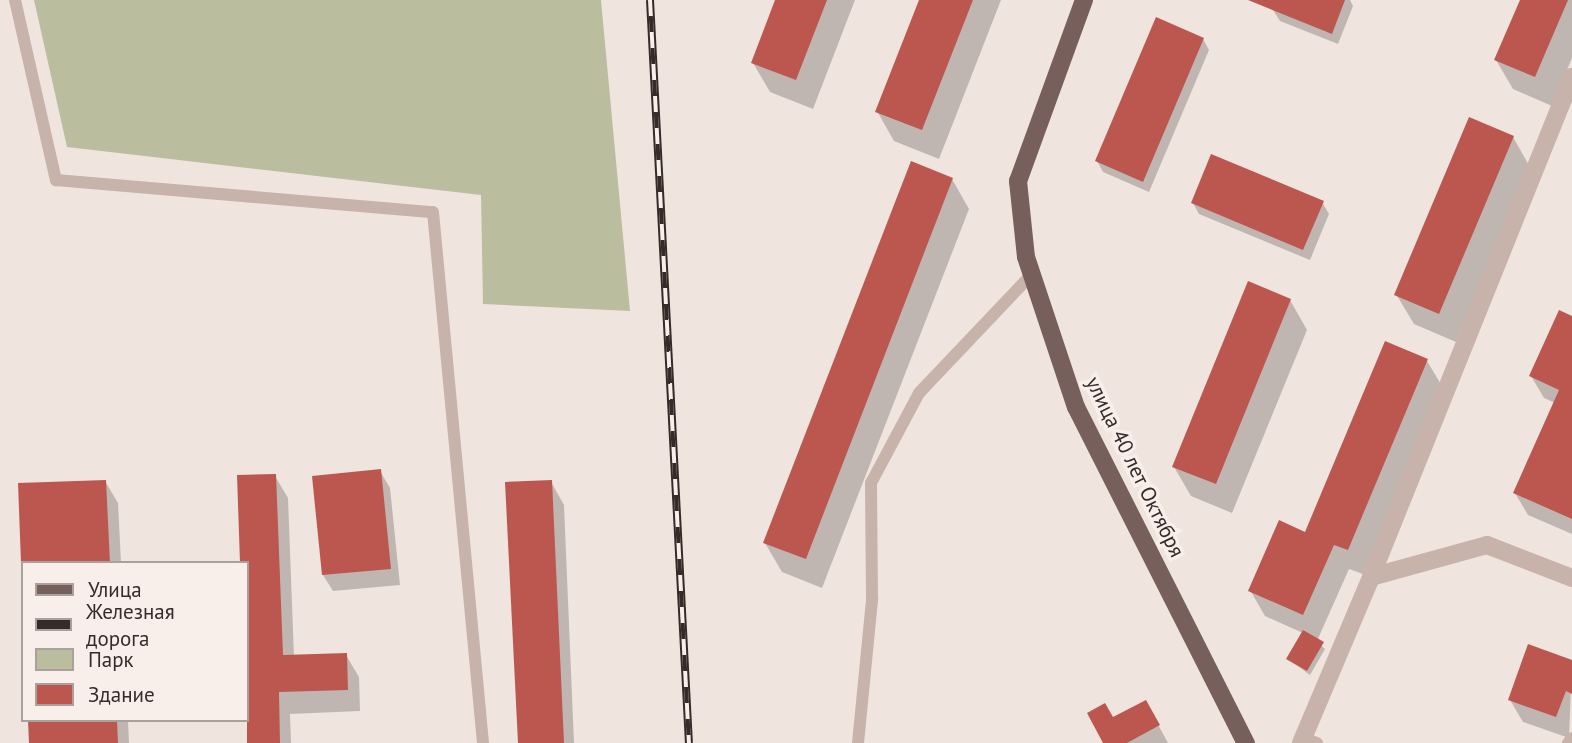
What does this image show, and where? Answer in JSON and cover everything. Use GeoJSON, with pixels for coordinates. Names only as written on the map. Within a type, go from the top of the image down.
{"type":"FeatureCollection","features":[{"type":"Feature","properties":{"kind":"main road","name":"улица 40 лет Октября"},"geometry":{"type":"LineString","coordinates":[[1084,0],[1018,181],[1031,274],[1076,407],[1246,743]]}},
{"type":"Feature","properties":{"kind":"street"},"geometry":{"type":"LineString","coordinates":[[1307,741],[1572,77]]}},
{"type":"Feature","properties":{"kind":"street"},"geometry":{"type":"LineString","coordinates":[[1371,577],[1487,545],[1572,578]]}},
{"type":"Feature","properties":{"kind":"lane"},"geometry":{"type":"LineString","coordinates":[[15,0],[56,180],[433,212],[483,743]]}},
{"type":"Feature","properties":{"kind":"lane"},"geometry":{"type":"LineString","coordinates":[[858,743],[872,598],[871,483],[919,393],[1031,274]]}},
{"type":"Feature","properties":{"kind":"lane"},"geometry":{"type":"LineString","coordinates":[[1568,743],[1572,738]]}},
{"type":"Feature","properties":{"kind":"green space"},"geometry":{"type":"Polygon","coordinates":[[[34,0],[601,0],[630,311],[483,304],[481,195],[67,147],[34,0]]]}},
{"type":"Feature","properties":{"kind":"building"},"geometry":{"type":"Polygon","coordinates":[[[775,0],[827,0],[796,80],[751,63],[775,0]]]}},
{"type":"Feature","properties":{"kind":"building"},"geometry":{"type":"Polygon","coordinates":[[[919,0],[973,0],[922,130],[875,112],[919,0]]]}},
{"type":"Feature","properties":{"kind":"building"},"geometry":{"type":"Polygon","coordinates":[[[1248,0],[1345,0],[1332,34],[1248,0]]]}},
{"type":"Feature","properties":{"kind":"building"},"geometry":{"type":"Polygon","coordinates":[[[1520,0],[1568,0],[1535,77],[1494,60],[1520,0]]]}},
{"type":"Feature","properties":{"kind":"building"},"geometry":{"type":"Polygon","coordinates":[[[1156,17],[1204,38],[1143,182],[1095,161],[1156,17]]]}},
{"type":"Feature","properties":{"kind":"building"},"geometry":{"type":"Polygon","coordinates":[[[1469,117],[1514,136],[1439,314],[1394,295],[1469,117]]]}},
{"type":"Feature","properties":{"kind":"building"},"geometry":{"type":"Polygon","coordinates":[[[1211,154],[1324,201],[1303,250],[1191,203],[1211,154]]]}},
{"type":"Feature","properties":{"kind":"building"},"geometry":{"type":"Polygon","coordinates":[[[911,161],[953,178],[806,559],[763,543],[911,161]]]}},
{"type":"Feature","properties":{"kind":"building"},"geometry":{"type":"Polygon","coordinates":[[[1248,281],[1291,299],[1216,484],[1172,467],[1248,281]]]}},
{"type":"Feature","properties":{"kind":"building"},"geometry":{"type":"Polygon","coordinates":[[[1559,310],[1572,316],[1572,519],[1513,493],[1559,390],[1529,376],[1559,310]]]}},
{"type":"Feature","properties":{"kind":"building"},"geometry":{"type":"Polygon","coordinates":[[[1385,341],[1428,359],[1348,550],[1334,545],[1303,615],[1248,591],[1279,520],[1305,532],[1385,341]]]}},
{"type":"Feature","properties":{"kind":"building"},"geometry":{"type":"Polygon","coordinates":[[[381,469],[391,569],[322,575],[312,476],[381,469]]]}},
{"type":"Feature","properties":{"kind":"building"},"geometry":{"type":"Polygon","coordinates":[[[276,474],[283,655],[347,653],[348,690],[279,692],[280,743],[247,743],[248,561],[240,561],[237,475],[276,474]]]}},
{"type":"Feature","properties":{"kind":"building"},"geometry":{"type":"Polygon","coordinates":[[[106,480],[110,561],[21,563],[18,483],[106,480]]]}},
{"type":"Feature","properties":{"kind":"building"},"geometry":{"type":"Polygon","coordinates":[[[552,480],[564,743],[518,743],[505,482],[552,480]]]}},
{"type":"Feature","properties":{"kind":"building"},"geometry":{"type":"Polygon","coordinates":[[[1303,630],[1324,642],[1307,671],[1286,659],[1303,630]]]}},
{"type":"Feature","properties":{"kind":"building"},"geometry":{"type":"Polygon","coordinates":[[[1528,644],[1572,660],[1572,694],[1566,691],[1556,717],[1508,700],[1528,644]]]}},
{"type":"Feature","properties":{"kind":"building"},"geometry":{"type":"Polygon","coordinates":[[[1146,700],[1160,725],[1127,743],[1103,743],[1087,713],[1105,703],[1113,717],[1146,700]]]}},
{"type":"Feature","properties":{"kind":"building"},"geometry":{"type":"Polygon","coordinates":[[[28,722],[117,722],[118,743],[29,743],[28,722]]]}},
{"type":"Feature","properties":{"kind":"railway"},"geometry":{"type":"LineString","coordinates":[[650,0],[689,743]]}}]}
